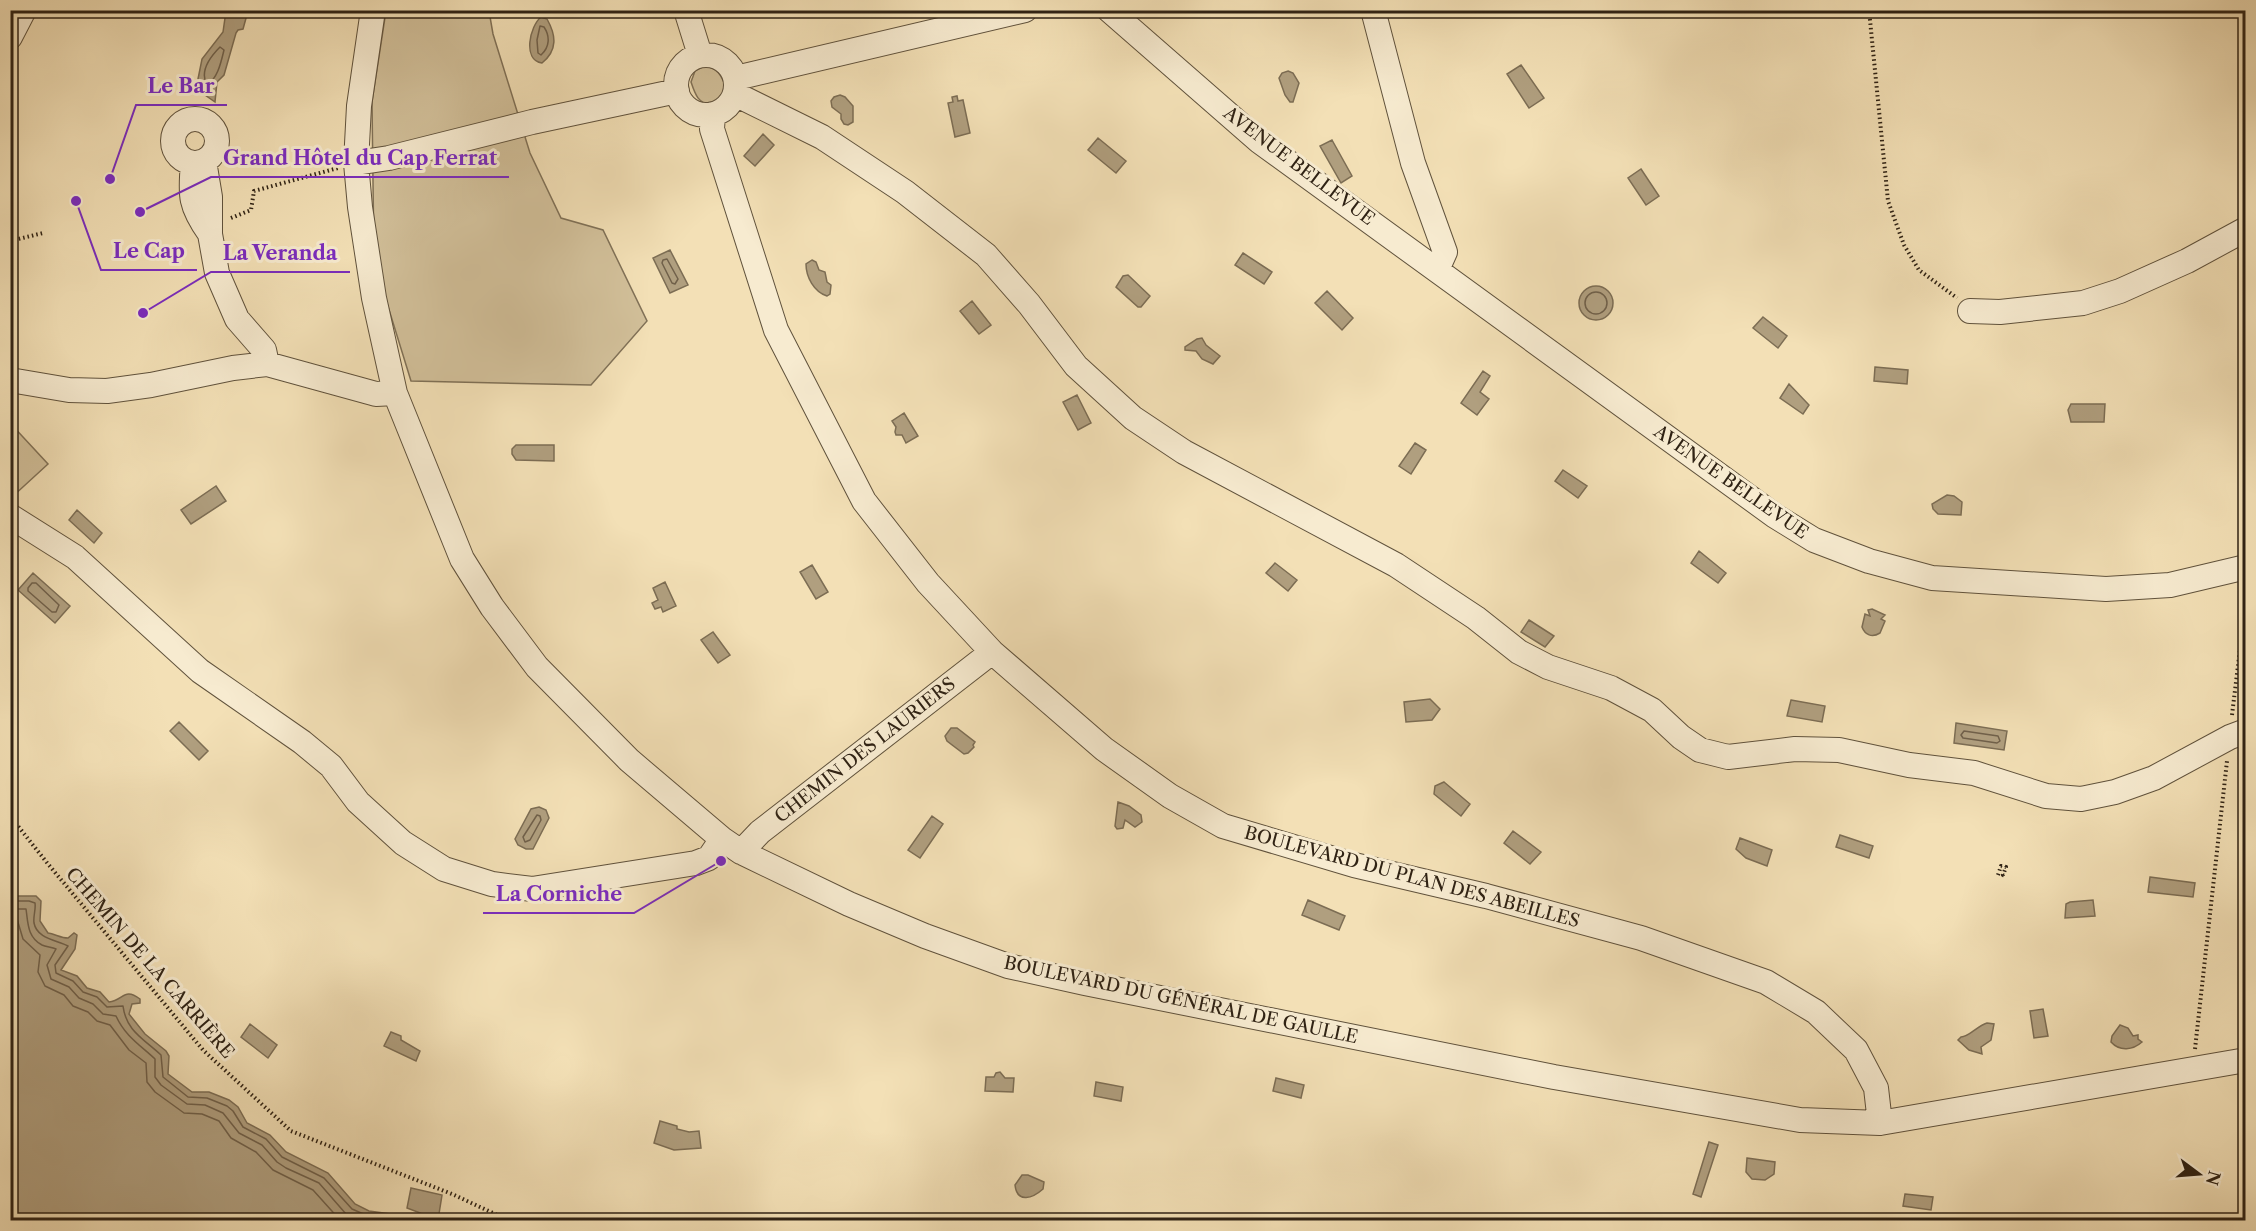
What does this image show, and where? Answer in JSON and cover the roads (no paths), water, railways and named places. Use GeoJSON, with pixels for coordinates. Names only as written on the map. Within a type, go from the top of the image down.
{"type":"FeatureCollection","features":[{"type":"Feature","properties":{"kind":"street"},"geometry":{"type":"LineString","coordinates":[[10,37],[24,10]]}},
{"type":"Feature","properties":{"kind":"street","name":"BOULEVARD DU GÉNÉRAL DE GAULLE"},"geometry":{"type":"LineString","coordinates":[[373,10],[359,106],[356,163],[360,207],[374,298],[395,393],[462,559],[492,607],[537,667],[629,760],[732,846],[829,895],[914,932],[1008,966],[1554,1077],[1800,1120],[1880,1124],[2246,1060]]}},
{"type":"Feature","properties":{"kind":"street"},"geometry":{"type":"LineString","coordinates":[[686,10],[700,55]]}},
{"type":"Feature","properties":{"kind":"street"},"geometry":{"type":"LineString","coordinates":[[735,86],[1025,10]]}},
{"type":"Feature","properties":{"kind":"street","name":"AVENUE BELLEVUE"},"geometry":{"type":"LineString","coordinates":[[1109,10],[1259,141],[1775,516],[1814,540],[1869,561],[1932,578],[2106,589],[2170,585],[2246,567]]}},
{"type":"Feature","properties":{"kind":"street"},"geometry":{"type":"LineString","coordinates":[[1372,10],[1413,163],[1445,252],[1437,270]]}},
{"type":"Feature","properties":{"kind":"street"},"geometry":{"type":"LineString","coordinates":[[700,55],[718,57],[726,62],[735,86],[730,103],[722,111],[713,114],[694,112],[680,100],[676,91],[678,73],[691,59],[700,55]]}},
{"type":"Feature","properties":{"kind":"street"},"geometry":{"type":"LineString","coordinates":[[735,86],[822,137],[905,192],[986,255],[1029,304],[1076,366],[1133,418],[1184,452],[1396,565],[1476,618],[1519,652],[1548,667],[1611,688],[1653,710],[1681,737],[1700,750],[1728,756],[1795,749],[1839,750],[1909,765],[1974,772],[2046,796],[2080,799],[2115,792],[2154,778],[2238,734]]}},
{"type":"Feature","properties":{"kind":"street"},"geometry":{"type":"LineString","coordinates":[[356,163],[389,158],[532,122],[676,91]]}},
{"type":"Feature","properties":{"kind":"street","name":"BOULEVARD DU PLAN DES ABEILLES"},"geometry":{"type":"LineString","coordinates":[[713,114],[712,129],[776,330],[864,501],[928,583],[992,652],[1104,749],[1170,796],[1223,826],[1354,865],[1486,896],[1641,938],[1766,982],[1816,1012],[1856,1050],[1876,1088],[1880,1124]]}},
{"type":"Feature","properties":{"kind":"street"},"geometry":{"type":"LineString","coordinates":[[199,162],[210,197],[210,234],[217,273],[237,319],[264,350],[267,364]]}},
{"type":"Feature","properties":{"kind":"street"},"geometry":{"type":"LineString","coordinates":[[1971,311],[2000,312],[2083,303],[2120,291],[2187,261],[2246,229]]}},
{"type":"Feature","properties":{"kind":"street"},"geometry":{"type":"LineString","coordinates":[[10,380],[69,390],[107,391],[267,364],[376,394],[395,393]]}},
{"type":"Feature","properties":{"kind":"street","name":"CHEMIN DES LAURIERS"},"geometry":{"type":"LineString","coordinates":[[10,516],[75,557],[200,671],[302,742],[331,766],[358,802],[403,843],[444,869],[492,884],[532,889],[696,863],[709,858],[760,832],[992,652]]}},
{"type":"Feature","properties":{"kind":"water"},"geometry":{"type":"Polygon","coordinates":[[[226,11],[248,11],[243,29],[236,33],[224,75],[217,82],[215,102],[205,95],[198,79],[202,59],[223,32],[226,11]]]}},
{"type":"Feature","properties":{"kind":"water"},"geometry":{"type":"Polygon","coordinates":[[[541,17],[547,19],[554,37],[551,53],[542,63],[536,61],[530,50],[531,35],[541,17]]]}},
{"type":"Feature","properties":{"kind":"water"},"geometry":{"type":"Polygon","coordinates":[[[1521,65],[1544,98],[1529,108],[1507,74],[1521,65]]]}},
{"type":"Feature","properties":{"kind":"water"},"geometry":{"type":"Polygon","coordinates":[[[1288,71],[1293,73],[1299,83],[1293,102],[1290,102],[1285,95],[1279,78],[1282,73],[1288,71]]]}},
{"type":"Feature","properties":{"kind":"water"},"geometry":{"type":"Polygon","coordinates":[[[840,95],[853,106],[853,122],[848,125],[844,124],[841,114],[832,107],[831,101],[840,95]]]}},
{"type":"Feature","properties":{"kind":"water"},"geometry":{"type":"Polygon","coordinates":[[[957,96],[958,101],[963,100],[970,133],[955,137],[948,103],[953,102],[952,97],[957,96]]]}},
{"type":"Feature","properties":{"kind":"water"},"geometry":{"type":"Polygon","coordinates":[[[763,134],[774,145],[755,166],[744,156],[763,134]]]}},
{"type":"Feature","properties":{"kind":"water"},"geometry":{"type":"Polygon","coordinates":[[[1098,138],[1126,161],[1116,173],[1088,150],[1098,138]]]}},
{"type":"Feature","properties":{"kind":"water"},"geometry":{"type":"Polygon","coordinates":[[[1332,140],[1352,176],[1341,183],[1320,146],[1332,140]]]}},
{"type":"Feature","properties":{"kind":"water"},"geometry":{"type":"Polygon","coordinates":[[[1641,169],[1659,196],[1646,205],[1628,178],[1641,169]]]}},
{"type":"Feature","properties":{"kind":"water"},"geometry":{"type":"Polygon","coordinates":[[[670,250],[688,285],[670,293],[653,258],[670,250]]]}},
{"type":"Feature","properties":{"kind":"water"},"geometry":{"type":"Polygon","coordinates":[[[1243,253],[1272,272],[1264,284],[1235,265],[1243,253]]]}},
{"type":"Feature","properties":{"kind":"water"},"geometry":{"type":"Polygon","coordinates":[[[812,260],[816,262],[819,270],[825,272],[827,282],[831,285],[830,294],[827,296],[818,291],[809,279],[806,264],[812,260]]]}},
{"type":"Feature","properties":{"kind":"water"},"geometry":{"type":"Polygon","coordinates":[[[1128,275],[1150,296],[1141,307],[1138,307],[1116,287],[1123,276],[1128,275]]]}},
{"type":"Feature","properties":{"kind":"water"},"geometry":{"type":"Polygon","coordinates":[[[1596,286],[1608,291],[1613,303],[1608,315],[1596,320],[1584,315],[1579,303],[1584,291],[1596,286]]]}},
{"type":"Feature","properties":{"kind":"water"},"geometry":{"type":"Polygon","coordinates":[[[1327,291],[1353,318],[1342,330],[1315,303],[1327,291]]]}},
{"type":"Feature","properties":{"kind":"water"},"geometry":{"type":"Polygon","coordinates":[[[972,301],[991,325],[979,334],[960,311],[972,301]]]}},
{"type":"Feature","properties":{"kind":"water"},"geometry":{"type":"Polygon","coordinates":[[[1763,317],[1787,336],[1778,348],[1753,328],[1763,317]]]}},
{"type":"Feature","properties":{"kind":"water"},"geometry":{"type":"Polygon","coordinates":[[[1202,338],[1206,345],[1220,356],[1213,364],[1202,359],[1196,351],[1185,350],[1185,347],[1202,338]]]}},
{"type":"Feature","properties":{"kind":"water"},"geometry":{"type":"Polygon","coordinates":[[[1875,367],[1908,370],[1907,384],[1874,381],[1875,367]]]}},
{"type":"Feature","properties":{"kind":"water"},"geometry":{"type":"Polygon","coordinates":[[[1483,371],[1490,376],[1480,392],[1489,399],[1477,415],[1461,403],[1483,371]]]}},
{"type":"Feature","properties":{"kind":"water"},"geometry":{"type":"Polygon","coordinates":[[[1789,384],[1809,405],[1803,414],[1780,398],[1789,384]]]}},
{"type":"Feature","properties":{"kind":"water"},"geometry":{"type":"Polygon","coordinates":[[[1077,395],[1091,423],[1078,430],[1063,402],[1077,395]]]}},
{"type":"Feature","properties":{"kind":"water"},"geometry":{"type":"Polygon","coordinates":[[[2071,404],[2105,404],[2104,422],[2071,422],[2068,410],[2071,404]]]}},
{"type":"Feature","properties":{"kind":"water"},"geometry":{"type":"Polygon","coordinates":[[[904,413],[918,436],[906,443],[902,435],[896,435],[896,427],[892,421],[904,413]]]}},
{"type":"Feature","properties":{"kind":"water"},"geometry":{"type":"Polygon","coordinates":[[[1415,443],[1426,450],[1411,474],[1399,466],[1415,443]]]}},
{"type":"Feature","properties":{"kind":"water"},"geometry":{"type":"Polygon","coordinates":[[[516,445],[554,445],[554,461],[516,460],[512,449],[516,445]]]}},
{"type":"Feature","properties":{"kind":"water"},"geometry":{"type":"Polygon","coordinates":[[[1563,470],[1587,486],[1578,498],[1555,481],[1563,470]]]}},
{"type":"Feature","properties":{"kind":"water"},"geometry":{"type":"Polygon","coordinates":[[[216,486],[226,501],[191,524],[181,510],[216,486]]]}},
{"type":"Feature","properties":{"kind":"water"},"geometry":{"type":"Polygon","coordinates":[[[1947,495],[1954,496],[1962,502],[1961,515],[1938,514],[1933,509],[1932,504],[1947,495]]]}},
{"type":"Feature","properties":{"kind":"water"},"geometry":{"type":"Polygon","coordinates":[[[77,510],[102,533],[94,543],[69,520],[77,510]]]}},
{"type":"Feature","properties":{"kind":"water"},"geometry":{"type":"Polygon","coordinates":[[[1699,551],[1726,573],[1718,583],[1691,563],[1699,551]]]}},
{"type":"Feature","properties":{"kind":"water"},"geometry":{"type":"Polygon","coordinates":[[[1275,563],[1297,580],[1288,591],[1266,573],[1275,563]]]}},
{"type":"Feature","properties":{"kind":"water"},"geometry":{"type":"Polygon","coordinates":[[[812,565],[828,592],[816,599],[800,572],[812,565]]]}},
{"type":"Feature","properties":{"kind":"water"},"geometry":{"type":"Polygon","coordinates":[[[33,573],[70,606],[55,623],[18,590],[33,573]]]}},
{"type":"Feature","properties":{"kind":"water"},"geometry":{"type":"Polygon","coordinates":[[[665,582],[676,606],[663,612],[661,607],[655,609],[652,603],[658,600],[653,588],[665,582]]]}},
{"type":"Feature","properties":{"kind":"water"},"geometry":{"type":"Polygon","coordinates":[[[1872,609],[1885,615],[1881,619],[1885,621],[1877,635],[1867,634],[1862,627],[1865,614],[1870,616],[1868,610],[1872,609]]]}},
{"type":"Feature","properties":{"kind":"water"},"geometry":{"type":"Polygon","coordinates":[[[1529,620],[1554,636],[1545,647],[1521,632],[1529,620]]]}},
{"type":"Feature","properties":{"kind":"water"},"geometry":{"type":"Polygon","coordinates":[[[713,632],[730,655],[718,663],[701,640],[713,632]]]}},
{"type":"Feature","properties":{"kind":"water"},"geometry":{"type":"Polygon","coordinates":[[[1430,699],[1440,709],[1432,720],[1406,722],[1404,702],[1430,699]]]}},
{"type":"Feature","properties":{"kind":"water"},"geometry":{"type":"Polygon","coordinates":[[[1791,700],[1825,706],[1822,722],[1787,716],[1791,700]]]}},
{"type":"Feature","properties":{"kind":"water"},"geometry":{"type":"Polygon","coordinates":[[[179,722],[208,751],[199,760],[170,731],[179,722]]]}},
{"type":"Feature","properties":{"kind":"water"},"geometry":{"type":"Polygon","coordinates":[[[1956,723],[2007,731],[2004,750],[1954,743],[1956,723]]]}},
{"type":"Feature","properties":{"kind":"water"},"geometry":{"type":"Polygon","coordinates":[[[951,728],[957,728],[975,742],[974,747],[968,753],[964,754],[947,741],[945,736],[951,728]]]}},
{"type":"Feature","properties":{"kind":"water"},"geometry":{"type":"Polygon","coordinates":[[[1444,782],[1470,804],[1461,816],[1434,794],[1435,786],[1444,782]]]}},
{"type":"Feature","properties":{"kind":"water"},"geometry":{"type":"Polygon","coordinates":[[[1118,802],[1129,806],[1141,815],[1142,822],[1135,827],[1125,820],[1123,828],[1117,829],[1115,826],[1118,802]]]}},
{"type":"Feature","properties":{"kind":"water"},"geometry":{"type":"Polygon","coordinates":[[[539,807],[546,810],[549,818],[533,849],[526,849],[518,845],[515,839],[531,809],[539,807]]]}},
{"type":"Feature","properties":{"kind":"water"},"geometry":{"type":"Polygon","coordinates":[[[932,816],[943,824],[920,858],[908,850],[932,816]]]}},
{"type":"Feature","properties":{"kind":"water"},"geometry":{"type":"Polygon","coordinates":[[[1513,831],[1541,852],[1530,864],[1504,843],[1513,831]]]}},
{"type":"Feature","properties":{"kind":"water"},"geometry":{"type":"Polygon","coordinates":[[[1840,835],[1873,846],[1869,858],[1836,847],[1840,835]]]}},
{"type":"Feature","properties":{"kind":"water"},"geometry":{"type":"Polygon","coordinates":[[[1740,838],[1772,850],[1767,866],[1746,858],[1736,849],[1740,838]]]}},
{"type":"Feature","properties":{"kind":"water"},"geometry":{"type":"Polygon","coordinates":[[[2150,877],[2195,883],[2193,897],[2148,892],[2150,877]]]}},
{"type":"Feature","properties":{"kind":"water"},"geometry":{"type":"Polygon","coordinates":[[[11,892],[15,896],[36,896],[41,901],[40,921],[48,933],[65,938],[74,933],[77,935],[75,949],[61,970],[77,976],[87,988],[100,992],[109,1002],[127,994],[140,999],[140,1003],[132,1004],[129,1014],[145,1034],[166,1051],[169,1056],[168,1074],[192,1092],[209,1092],[229,1100],[238,1107],[247,1123],[270,1135],[286,1152],[328,1173],[355,1204],[369,1211],[398,1215],[406,1220],[11,1220],[11,892]]]}},
{"type":"Feature","properties":{"kind":"water"},"geometry":{"type":"Polygon","coordinates":[[[1308,900],[1345,916],[1339,930],[1302,915],[1308,900]]]}},
{"type":"Feature","properties":{"kind":"water"},"geometry":{"type":"Polygon","coordinates":[[[2093,900],[2095,916],[2065,918],[2066,904],[2093,900]]]}},
{"type":"Feature","properties":{"kind":"water"},"geometry":{"type":"Polygon","coordinates":[[[2043,1009],[2048,1036],[2034,1038],[2030,1011],[2043,1009]]]}},
{"type":"Feature","properties":{"kind":"water"},"geometry":{"type":"Polygon","coordinates":[[[1987,1023],[1994,1024],[1991,1040],[1981,1047],[1982,1054],[1969,1050],[1958,1040],[1961,1037],[1987,1023]]]}},
{"type":"Feature","properties":{"kind":"water"},"geometry":{"type":"Polygon","coordinates":[[[250,1024],[277,1045],[268,1058],[241,1037],[250,1024]]]}},
{"type":"Feature","properties":{"kind":"water"},"geometry":{"type":"Polygon","coordinates":[[[2120,1025],[2128,1028],[2133,1036],[2138,1035],[2138,1039],[2142,1042],[2135,1047],[2122,1049],[2111,1042],[2112,1036],[2120,1025]]]}},
{"type":"Feature","properties":{"kind":"water"},"geometry":{"type":"Polygon","coordinates":[[[391,1032],[401,1036],[401,1040],[420,1051],[416,1061],[384,1046],[391,1032]]]}},
{"type":"Feature","properties":{"kind":"water"},"geometry":{"type":"Polygon","coordinates":[[[1000,1072],[1005,1078],[1014,1078],[1013,1092],[985,1091],[986,1077],[994,1077],[1000,1072]]]}},
{"type":"Feature","properties":{"kind":"water"},"geometry":{"type":"Polygon","coordinates":[[[1276,1078],[1304,1085],[1301,1098],[1273,1091],[1276,1078]]]}},
{"type":"Feature","properties":{"kind":"water"},"geometry":{"type":"Polygon","coordinates":[[[1096,1082],[1123,1087],[1121,1101],[1094,1096],[1096,1082]]]}},
{"type":"Feature","properties":{"kind":"water"},"geometry":{"type":"Polygon","coordinates":[[[660,1121],[677,1126],[677,1129],[689,1132],[699,1131],[701,1148],[674,1150],[654,1143],[660,1121]]]}},
{"type":"Feature","properties":{"kind":"water"},"geometry":{"type":"Polygon","coordinates":[[[1709,1142],[1718,1145],[1701,1197],[1693,1194],[1709,1142]]]}},
{"type":"Feature","properties":{"kind":"water"},"geometry":{"type":"Polygon","coordinates":[[[1747,1158],[1775,1162],[1774,1174],[1765,1180],[1752,1179],[1746,1172],[1747,1158]]]}},
{"type":"Feature","properties":{"kind":"water"},"geometry":{"type":"Polygon","coordinates":[[[1022,1175],[1028,1175],[1044,1182],[1043,1189],[1026,1198],[1019,1195],[1015,1185],[1022,1175]]]}},
{"type":"Feature","properties":{"kind":"water"},"geometry":{"type":"Polygon","coordinates":[[[411,1188],[442,1195],[438,1220],[424,1220],[423,1214],[407,1208],[411,1188]]]}},
{"type":"Feature","properties":{"kind":"water"},"geometry":{"type":"Polygon","coordinates":[[[1905,1194],[1933,1197],[1931,1210],[1903,1206],[1905,1194]]]}},
{"type":"Feature","properties":{"kind":"place","name":"Le Bar"},"geometry":{"type":"Point","coordinates":[110,179]}},
{"type":"Feature","properties":{"kind":"place","name":"Le Cap"},"geometry":{"type":"Point","coordinates":[76,201]}},
{"type":"Feature","properties":{"kind":"place","name":"Grand Hôtel du Cap Ferrat"},"geometry":{"type":"Point","coordinates":[140,212]}},
{"type":"Feature","properties":{"kind":"place","name":"La Veranda"},"geometry":{"type":"Point","coordinates":[143,313]}},
{"type":"Feature","properties":{"kind":"place","name":"La Corniche"},"geometry":{"type":"Point","coordinates":[721,861]}}]}
